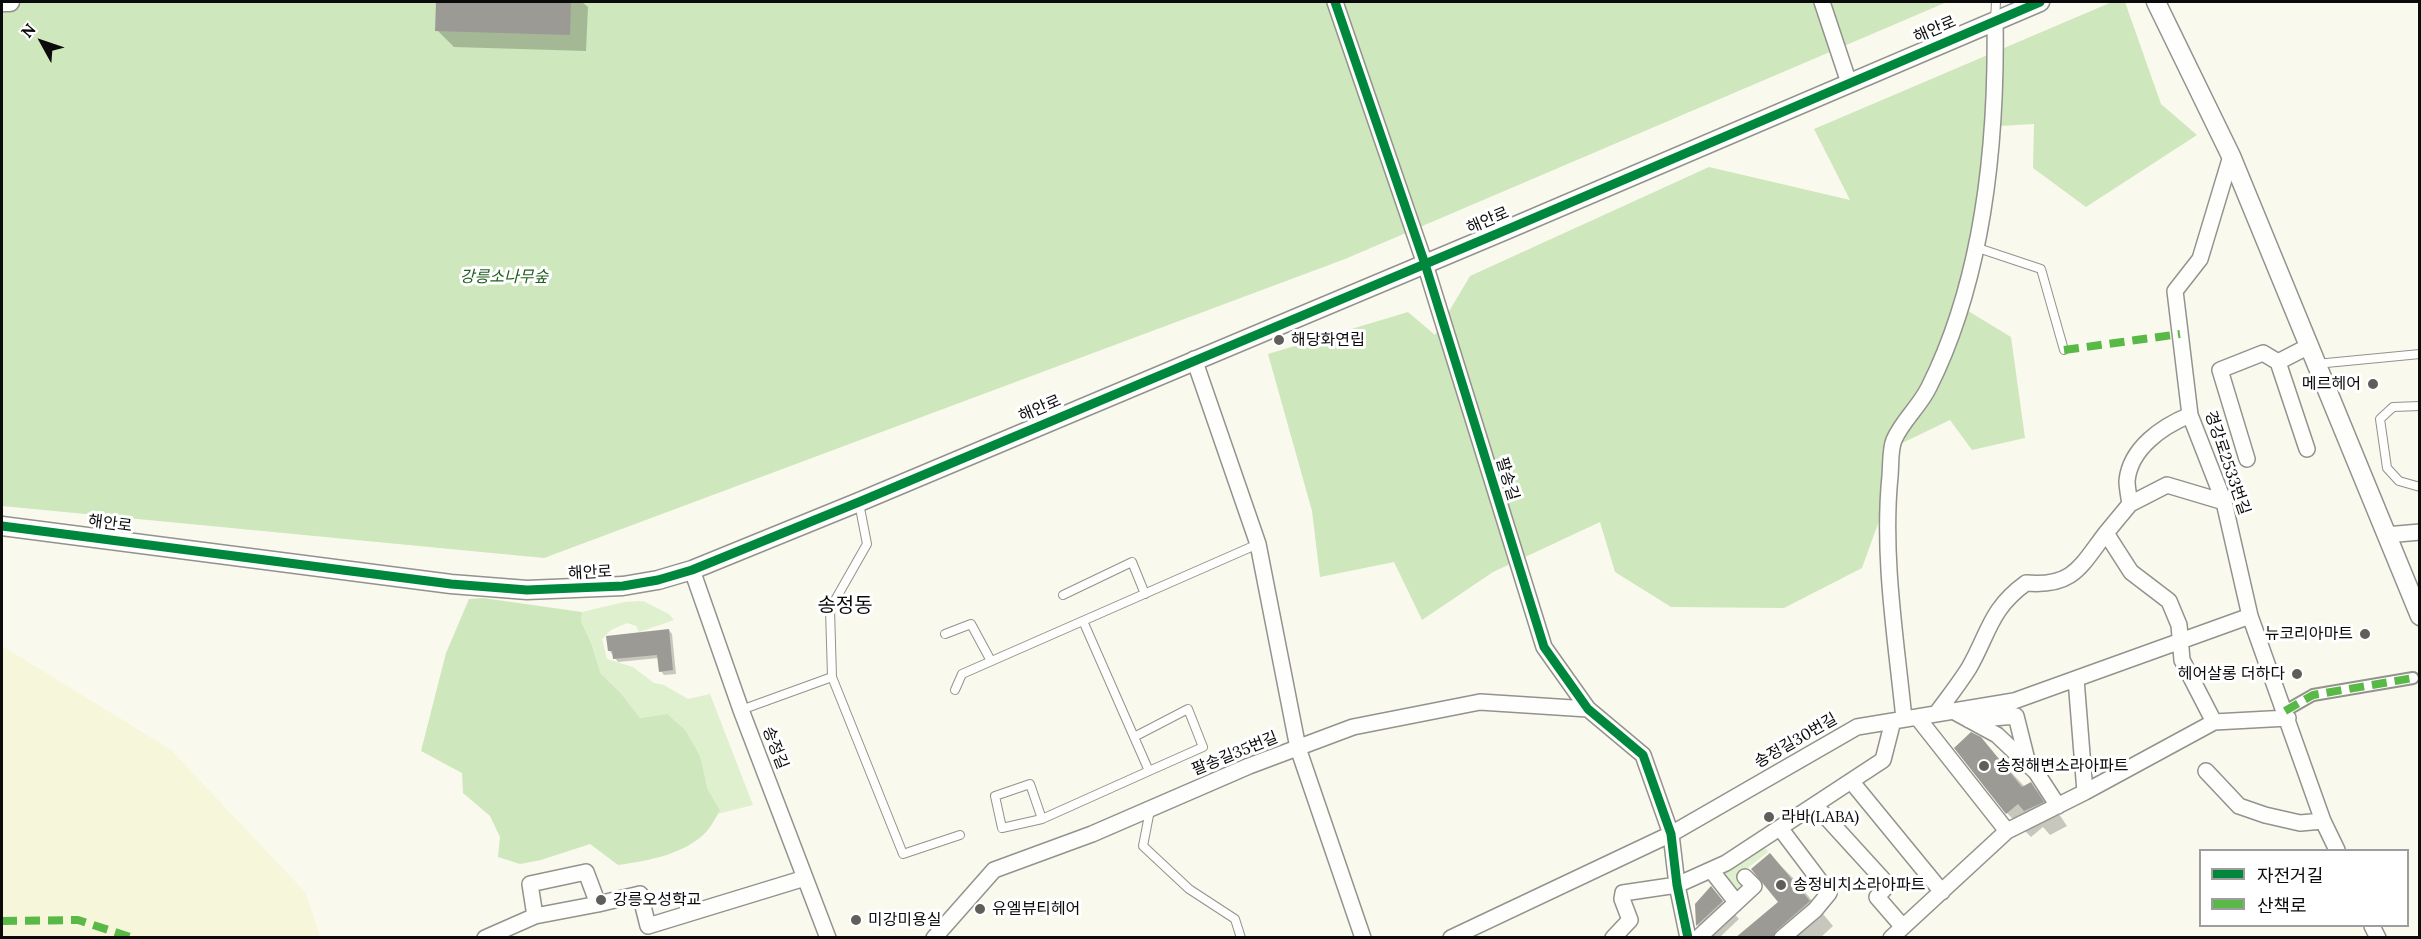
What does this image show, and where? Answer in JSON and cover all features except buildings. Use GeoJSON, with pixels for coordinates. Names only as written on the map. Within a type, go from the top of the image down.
{"type":"FeatureCollection","features":[{"type":"Feature","properties":{"kind":"street"},"geometry":{"type":"LineString","coordinates":[[2,2],[10,2]]}},
{"type":"Feature","properties":{"kind":"street","name":"팔송길"},"geometry":{"type":"LineString","coordinates":[[1335,2],[1425,264],[1544,647],[1588,709],[1643,755],[1671,834],[1677,885],[1688,938]]}},
{"type":"Feature","properties":{"kind":"street"},"geometry":{"type":"LineString","coordinates":[[1822,2],[1849,83]]}},
{"type":"Feature","properties":{"kind":"street","name":"해안로"},"geometry":{"type":"LineString","coordinates":[[2,526],[451,584],[526,590],[623,586],[658,580],[692,570],[859,502],[2040,2]]}},
{"type":"Feature","properties":{"kind":"street"},"geometry":{"type":"LineString","coordinates":[[2156,2],[2231,156],[2420,616]]}},
{"type":"Feature","properties":{"kind":"street"},"geometry":{"type":"LineString","coordinates":[[1612,938],[1630,920],[1622,899],[1623,893],[1677,885],[1726,863],[1883,760],[1905,719],[1892,605],[1887,510],[1893,440],[1929,388],[1957,320],[1975,247],[1991,150],[1996,81],[1995,20]]}},
{"type":"Feature","properties":{"kind":"street","name":"경강로2533번길"},"geometry":{"type":"LineString","coordinates":[[2231,156],[2200,258],[2175,291],[2190,415],[2224,502],[2250,616],[2287,714],[2323,821],[2337,849]]}},
{"type":"Feature","properties":{"kind":"street"},"geometry":{"type":"LineString","coordinates":[[2278,362],[2309,346]]}},
{"type":"Feature","properties":{"kind":"street"},"geometry":{"type":"LineString","coordinates":[[2247,459],[2220,370],[2263,353],[2278,362],[2307,449]]}},
{"type":"Feature","properties":{"kind":"street"},"geometry":{"type":"LineString","coordinates":[[1194,359],[1258,544],[1298,748],[1363,938]]}},
{"type":"Feature","properties":{"kind":"street"},"geometry":{"type":"LineString","coordinates":[[2130,504],[2127,480],[2134,461],[2159,430],[2190,415]]}},
{"type":"Feature","properties":{"kind":"street"},"geometry":{"type":"LineString","coordinates":[[1936,714],[1969,667],[1995,613],[2015,591],[2026,583],[2048,585],[2078,571],[2130,504],[2167,485],[2224,502]]}},
{"type":"Feature","properties":{"kind":"street"},"geometry":{"type":"LineString","coordinates":[[2386,535],[2420,532]]}},
{"type":"Feature","properties":{"kind":"street"},"geometry":{"type":"LineString","coordinates":[[2106,533],[2131,572],[2169,601],[2179,625],[2181,660],[2214,722]]}},
{"type":"Feature","properties":{"kind":"street","name":"송정길"},"geometry":{"type":"LineString","coordinates":[[692,570],[741,710],[828,938]]}},
{"type":"Feature","properties":{"kind":"street","name":"송정길30번길"},"geometry":{"type":"LineString","coordinates":[[1451,938],[1671,834],[1857,727],[2014,701],[2250,616]]}},
{"type":"Feature","properties":{"kind":"street"},"geometry":{"type":"LineString","coordinates":[[1891,938],[2007,831],[2085,792],[2214,722],[2287,714],[2313,695],[2413,678]]}},
{"type":"Feature","properties":{"kind":"street"},"geometry":{"type":"LineString","coordinates":[[2076,679],[2085,792]]}},
{"type":"Feature","properties":{"kind":"street","name":"팔송길35번길"},"geometry":{"type":"LineString","coordinates":[[934,938],[994,870],[1092,834],[1249,766],[1353,727],[1480,702],[1588,709]]}},
{"type":"Feature","properties":{"kind":"street"},"geometry":{"type":"LineString","coordinates":[[1953,711],[1997,735],[2036,771],[2058,806]]}},
{"type":"Feature","properties":{"kind":"street"},"geometry":{"type":"LineString","coordinates":[[1969,720],[2016,716],[2028,764]]}},
{"type":"Feature","properties":{"kind":"street"},"geometry":{"type":"LineString","coordinates":[[1905,719],[2007,831]]}},
{"type":"Feature","properties":{"kind":"street"},"geometry":{"type":"LineString","coordinates":[[2206,771],[2239,807],[2300,823],[2323,821]]}},
{"type":"Feature","properties":{"kind":"street"},"geometry":{"type":"LineString","coordinates":[[1851,782],[1942,892]]}},
{"type":"Feature","properties":{"kind":"street"},"geometry":{"type":"LineString","coordinates":[[1815,805],[1888,885],[1877,897],[1903,927]]}},
{"type":"Feature","properties":{"kind":"street"},"geometry":{"type":"LineString","coordinates":[[1780,828],[1829,893],[1815,910],[1782,938]]}},
{"type":"Feature","properties":{"kind":"street"},"geometry":{"type":"LineString","coordinates":[[1711,870],[1736,902]]}},
{"type":"Feature","properties":{"kind":"street"},"geometry":{"type":"LineString","coordinates":[[536,916],[530,884],[586,872],[598,904]]}},
{"type":"Feature","properties":{"kind":"street"},"geometry":{"type":"LineString","coordinates":[[1698,938],[1754,886],[1745,877]]}},
{"type":"Feature","properties":{"kind":"street"},"geometry":{"type":"LineString","coordinates":[[485,938],[536,916],[640,894],[648,926],[805,878]]}},
{"type":"Feature","properties":{"kind":"lane"},"geometry":{"type":"LineString","coordinates":[[1995,20],[1996,2]]}},
{"type":"Feature","properties":{"kind":"lane"},"geometry":{"type":"LineString","coordinates":[[1975,247],[2042,269],[2064,350]]}},
{"type":"Feature","properties":{"kind":"lane"},"geometry":{"type":"LineString","coordinates":[[2316,364],[2420,354]]}},
{"type":"Feature","properties":{"kind":"lane"},"geometry":{"type":"LineString","coordinates":[[2420,406],[2393,407],[2380,419],[2387,468],[2399,481],[2420,487]]}},
{"type":"Feature","properties":{"kind":"lane"},"geometry":{"type":"LineString","coordinates":[[859,502],[867,544],[830,609],[832,677],[903,854],[960,835]]}},
{"type":"Feature","properties":{"kind":"lane"},"geometry":{"type":"LineString","coordinates":[[955,690],[962,674],[1258,544]]}},
{"type":"Feature","properties":{"kind":"lane"},"geometry":{"type":"LineString","coordinates":[[1063,595],[1132,562],[1145,594]]}},
{"type":"Feature","properties":{"kind":"lane"},"geometry":{"type":"LineString","coordinates":[[1083,621],[1149,771]]}},
{"type":"Feature","properties":{"kind":"lane"},"geometry":{"type":"LineString","coordinates":[[945,634],[971,624],[991,661]]}},
{"type":"Feature","properties":{"kind":"lane"},"geometry":{"type":"LineString","coordinates":[[741,710],[832,677]]}},
{"type":"Feature","properties":{"kind":"lane"},"geometry":{"type":"LineString","coordinates":[[1042,819],[1030,784],[995,796],[1002,828],[1042,819],[1203,747],[1188,710],[1134,737]]}},
{"type":"Feature","properties":{"kind":"lane"},"geometry":{"type":"LineString","coordinates":[[1150,809],[1143,846],[1189,889],[1235,919],[1241,938]]}},
{"type":"Feature","properties":{"kind":"green space","name":"강릉소나무숲"},"geometry":{"type":"Polygon","coordinates":[[[2,2],[1947,2],[1345,259],[544,558],[2,506],[2,2]]]}},
{"type":"Feature","properties":{"kind":"green space"},"geometry":{"type":"Polygon","coordinates":[[[2112,2],[2125,2],[2161,104],[2197,135],[2086,207],[2033,168],[2034,124],[2000,126],[1960,306],[2011,337],[2025,438],[1972,450],[1950,420],[1898,445],[1888,496],[1862,568],[1784,608],[1671,607],[1615,572],[1600,522],[1493,572],[1422,620],[1394,562],[1320,577],[1312,511],[1268,354],[1408,312],[1435,335],[1470,276],[1709,167],[1850,200],[1814,129],[2112,2]]]}},
{"type":"Feature","properties":{"kind":"green space"},"geometry":{"type":"Polygon","coordinates":[[[483,598],[582,612],[581,621],[592,645],[601,674],[620,692],[640,718],[667,714],[685,730],[700,756],[708,790],[720,810],[707,831],[678,851],[654,859],[618,865],[590,844],[541,860],[520,864],[498,857],[500,837],[490,816],[463,793],[462,773],[421,751],[446,653],[469,599],[483,598]]]}},
{"type":"Feature","properties":{"kind":"green space"},"geometry":{"type":"Polygon","coordinates":[[[643,601],[669,614],[674,620],[639,632],[636,626],[627,623],[611,630],[602,639],[607,659],[633,667],[654,683],[664,685],[688,699],[710,694],[753,805],[717,814],[720,810],[708,790],[700,756],[667,714],[640,718],[620,692],[601,674],[593,647],[581,621],[582,612],[624,602],[643,601]]]}},
{"type":"Feature","properties":{"kind":"green space"},"geometry":{"type":"Polygon","coordinates":[[[2,646],[170,749],[306,893],[320,937],[2,937],[2,646]]]}},
{"type":"Feature","properties":{"kind":"green space"},"geometry":{"type":"Polygon","coordinates":[[[1761,843],[1768,852],[1740,874],[1748,885],[1736,895],[1720,875],[1761,843]]]}},
{"type":"Feature","properties":{"kind":"marked path"},"geometry":{"type":"LineString","coordinates":[[2064,350],[2180,334]]}},
{"type":"Feature","properties":{"kind":"marked path"},"geometry":{"type":"LineString","coordinates":[[2285,711],[2313,695],[2413,678]]}},
{"type":"Feature","properties":{"kind":"marked path"},"geometry":{"type":"LineString","coordinates":[[2,921],[78,920],[133,938]]}},
{"type":"Feature","properties":{"kind":"cycle path"},"geometry":{"type":"LineString","coordinates":[[1335,2],[1425,264],[1544,647],[1588,709],[1643,755],[1671,834],[1677,885],[1688,938]]}},
{"type":"Feature","properties":{"kind":"cycle path"},"geometry":{"type":"LineString","coordinates":[[2,526],[451,584],[527,590],[623,586],[658,580],[692,570],[859,502],[2040,2]]}},
{"type":"Feature","properties":{"kind":"place","name":"해당화연립"},"geometry":{"type":"Point","coordinates":[1279,340]}},
{"type":"Feature","properties":{"kind":"place","name":"메르헤어"},"geometry":{"type":"Point","coordinates":[2373,384]}},
{"type":"Feature","properties":{"kind":"place","name":"뉴코리아마트"},"geometry":{"type":"Point","coordinates":[2365,634]}},
{"type":"Feature","properties":{"kind":"place","name":"헤어살롱 더하다"},"geometry":{"type":"Point","coordinates":[2297,674]}},
{"type":"Feature","properties":{"kind":"place","name":"송정해변소라아파트"},"geometry":{"type":"Point","coordinates":[1984,766]}},
{"type":"Feature","properties":{"kind":"place","name":"라바(LABA)"},"geometry":{"type":"Point","coordinates":[1769,817]}},
{"type":"Feature","properties":{"kind":"place","name":"송정비치소라아파트"},"geometry":{"type":"Point","coordinates":[1781,885]}},
{"type":"Feature","properties":{"kind":"place","name":"강릉오성학교"},"geometry":{"type":"Point","coordinates":[601,900]}},
{"type":"Feature","properties":{"kind":"place","name":"유엘뷰티헤어"},"geometry":{"type":"Point","coordinates":[980,909]}},
{"type":"Feature","properties":{"kind":"place","name":"미강미용실"},"geometry":{"type":"Point","coordinates":[856,920]}},
{"type":"Feature","properties":{"kind":"district","name":"송정동"},"geometry":{"type":"Point","coordinates":[845,606]}}]}
